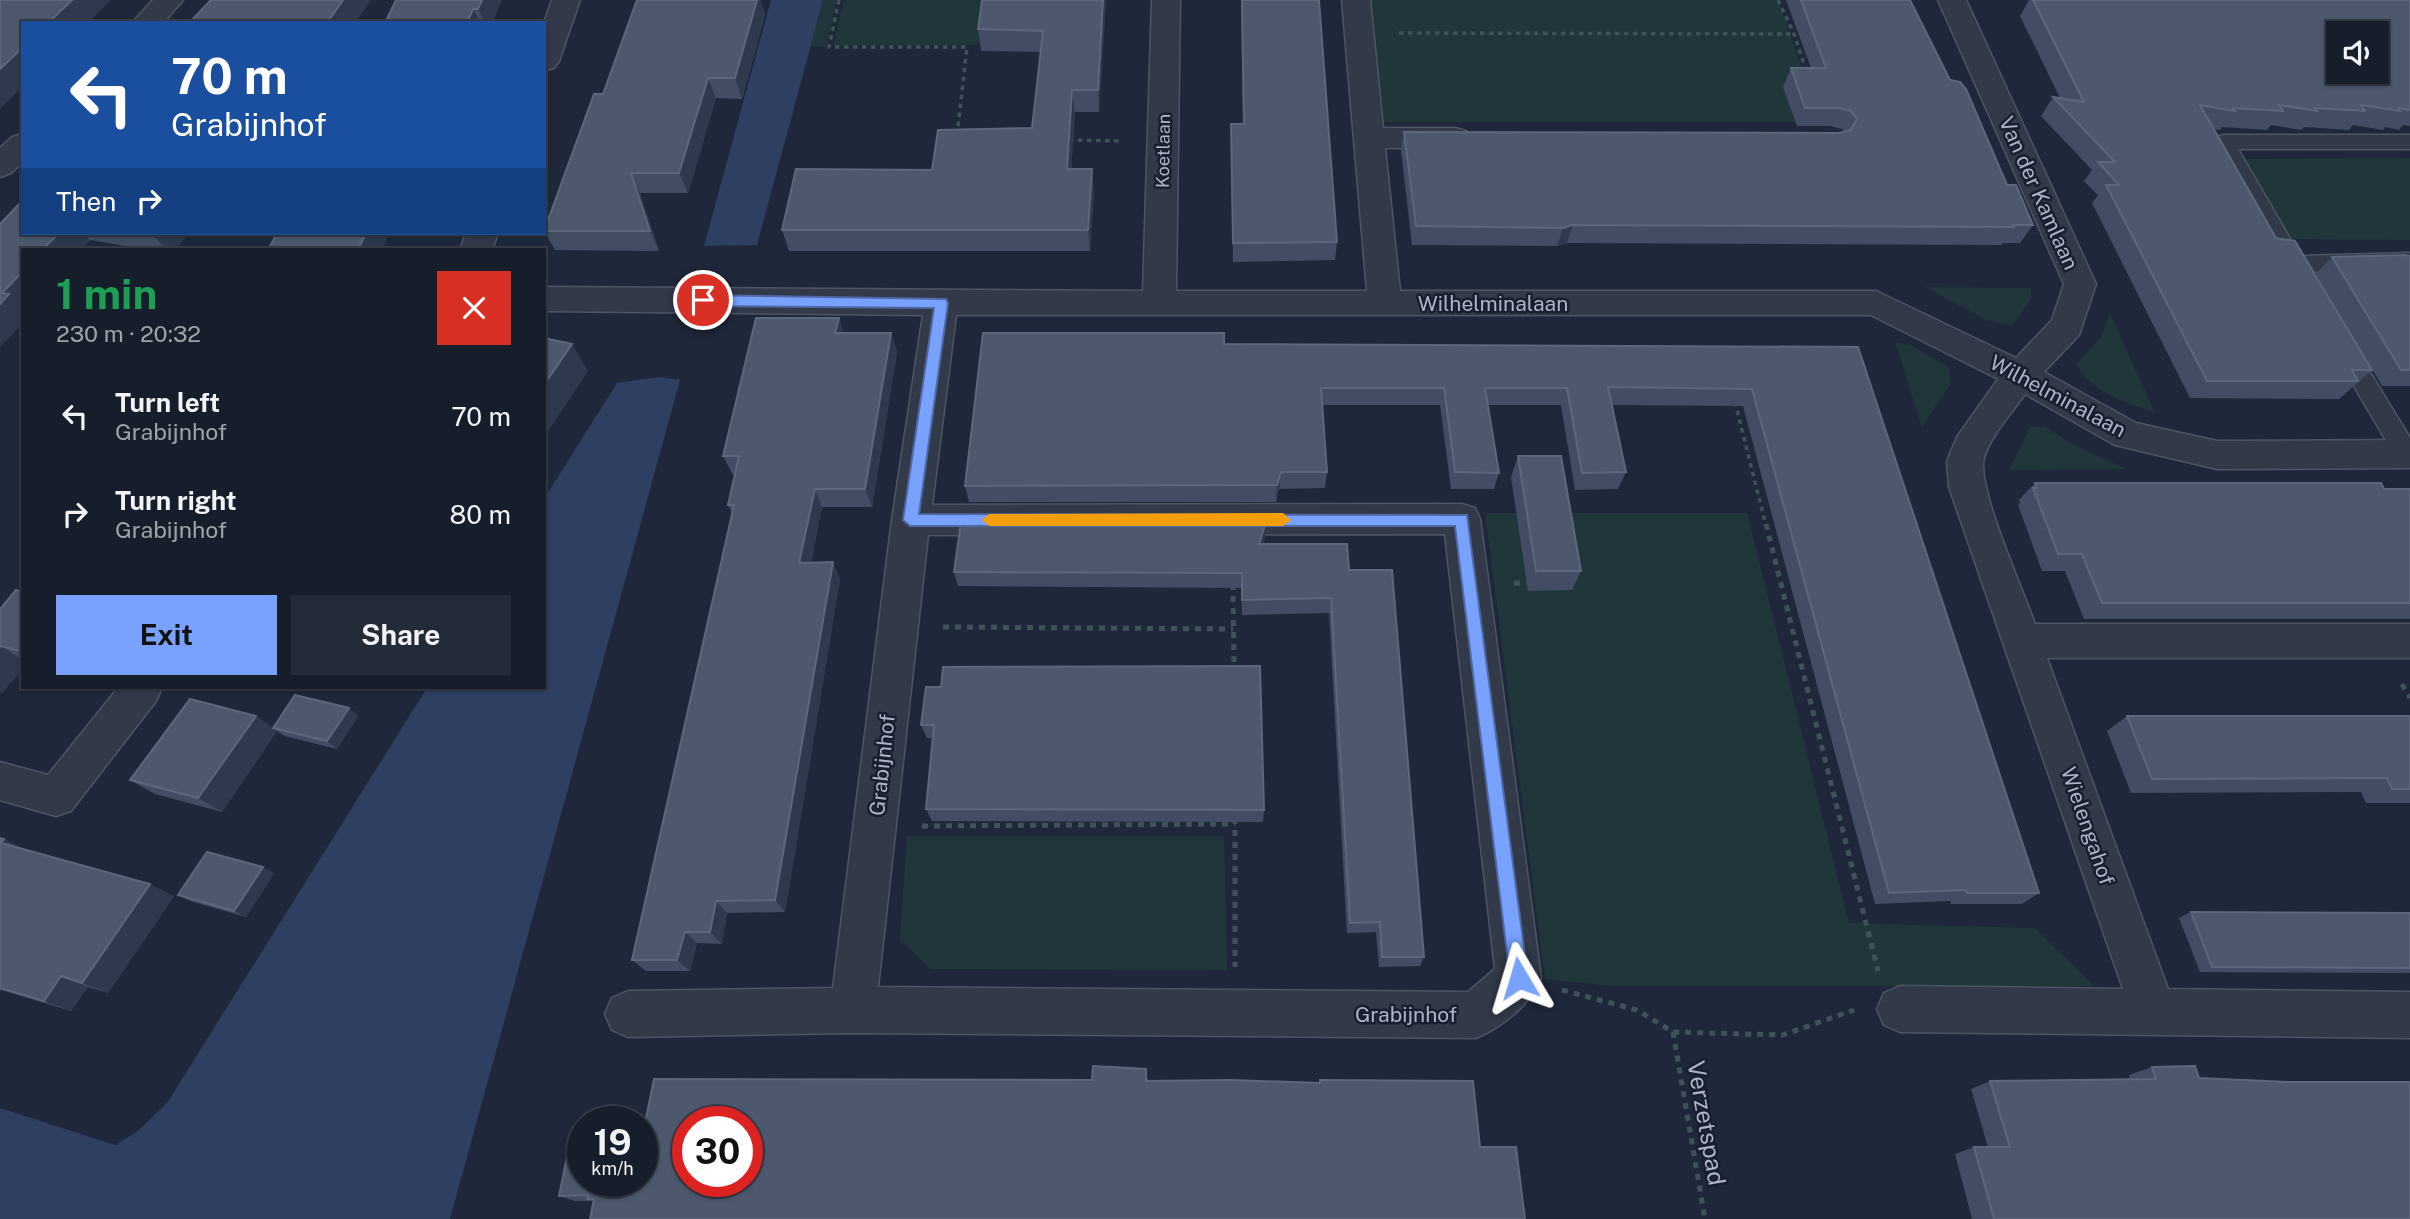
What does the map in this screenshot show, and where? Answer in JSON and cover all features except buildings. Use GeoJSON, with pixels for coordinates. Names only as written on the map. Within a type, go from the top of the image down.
{"type":"FeatureCollection","features":[{"type":"Feature","properties":{"kind":"street"},"geometry":{"type":"LineString","coordinates":[[148,21],[169,0]]}},
{"type":"Feature","properties":{"kind":"street"},"geometry":{"type":"LineString","coordinates":[[546,55],[566,0]]}},
{"type":"Feature","properties":{"kind":"street","name":"Koetlaan"},"geometry":{"type":"LineString","coordinates":[[1159,303],[1166,0]]}},
{"type":"Feature","properties":{"kind":"street"},"geometry":{"type":"LineString","coordinates":[[1356,0],[1385,303]]}},
{"type":"Feature","properties":{"kind":"street","name":"Van der Kamlaan"},"geometry":{"type":"LineString","coordinates":[[1952,0],[2080,284],[2067,326],[2020,375]]}},
{"type":"Feature","properties":{"kind":"street"},"geometry":{"type":"LineString","coordinates":[[1369,138],[1481,138]]}},
{"type":"Feature","properties":{"kind":"street"},"geometry":{"type":"LineString","coordinates":[[0,166],[21,146]]}},
{"type":"Feature","properties":{"kind":"street","name":"Wilhelminalaan"},"geometry":{"type":"LineString","coordinates":[[546,299],[941,303],[1876,303],[2020,375],[2128,435],[2217,455],[2408,454]]}},
{"type":"Feature","properties":{"kind":"street","name":"Grabijnhof"},"geometry":{"type":"LineString","coordinates":[[853,1010],[910,520],[941,303]]}},
{"type":"Feature","properties":{"kind":"street","name":"Wielengahof"},"geometry":{"type":"LineString","coordinates":[[2020,375],[1975,438],[1965,461],[1967,487],[2153,1011]]}},
{"type":"Feature","properties":{"kind":"street"},"geometry":{"type":"LineString","coordinates":[[910,520],[1462,519],[1519,978]]}},
{"type":"Feature","properties":{"kind":"street"},"geometry":{"type":"LineString","coordinates":[[2022,641],[2410,641]]}},
{"type":"Feature","properties":{"kind":"street"},"geometry":{"type":"LineString","coordinates":[[0,781],[56,797],[141,689]]}},
{"type":"Feature","properties":{"kind":"street","name":"Grabijnhof"},"geometry":{"type":"LineString","coordinates":[[628,1014],[853,1010],[1476,1015],[1519,978]]}},
{"type":"Feature","properties":{"kind":"street"},"geometry":{"type":"LineString","coordinates":[[1894,1009],[2410,1015]]}},
{"type":"Feature","properties":{"kind":"lane"},"geometry":{"type":"LineString","coordinates":[[2308,288],[2223,142],[2410,142]]}},
{"type":"Feature","properties":{"kind":"lane"},"geometry":{"type":"LineString","coordinates":[[2294,264],[2410,261]]}},
{"type":"Feature","properties":{"kind":"lane","name":"Wilhelminalaan"},"geometry":{"type":"LineString","coordinates":[[2329,323],[2408,454]]}},
{"type":"Feature","properties":{"kind":"path"},"geometry":{"type":"LineString","coordinates":[[839,0],[829,47],[967,47],[956,139]]}},
{"type":"Feature","properties":{"kind":"path"},"geometry":{"type":"LineString","coordinates":[[1778,0],[1794,34],[1807,73]]}},
{"type":"Feature","properties":{"kind":"path"},"geometry":{"type":"LineString","coordinates":[[1359,33],[1794,34]]}},
{"type":"Feature","properties":{"kind":"path"},"geometry":{"type":"LineString","coordinates":[[1066,140],[1163,141]]}},
{"type":"Feature","properties":{"kind":"path"},"geometry":{"type":"LineString","coordinates":[[1734,398],[1894,1009]]}},
{"type":"Feature","properties":{"kind":"path"},"geometry":{"type":"LineString","coordinates":[[1232,520],[1234,671]]}},
{"type":"Feature","properties":{"kind":"path"},"geometry":{"type":"LineString","coordinates":[[897,627],[1233,629]]}},
{"type":"Feature","properties":{"kind":"path"},"geometry":{"type":"LineString","coordinates":[[1235,810],[1236,1013]]}},
{"type":"Feature","properties":{"kind":"path"},"geometry":{"type":"LineString","coordinates":[[875,826],[1235,824]]}},
{"type":"Feature","properties":{"kind":"path","name":"Verzetspad"},"geometry":{"type":"LineString","coordinates":[[1519,978],[1637,1010],[1673,1032],[1783,1035],[1865,1007],[1894,1009]]}},
{"type":"Feature","properties":{"kind":"path","name":"Verzetspad"},"geometry":{"type":"LineString","coordinates":[[1673,1032],[1705,1219]]}},
{"type":"Feature","properties":{"kind":"green space"},"geometry":{"type":"Polygon","coordinates":[[[823,0],[837,0],[826,47],[811,46],[823,0]]]}},
{"type":"Feature","properties":{"kind":"green space"},"geometry":{"type":"Polygon","coordinates":[[[844,0],[996,0],[991,37],[973,45],[833,45],[844,0]]]}},
{"type":"Feature","properties":{"kind":"green space"},"geometry":{"type":"Polygon","coordinates":[[[1361,0],[1778,0],[1821,122],[1375,122],[1361,0]]]}},
{"type":"Feature","properties":{"kind":"green space"},"geometry":{"type":"Polygon","coordinates":[[[2410,158],[2410,240],[2290,239],[2242,159],[2410,158]]]}},
{"type":"Feature","properties":{"kind":"green space"},"geometry":{"type":"Polygon","coordinates":[[[1925,287],[2031,288],[2031,298],[2014,323],[2009,325],[1986,320],[1925,287]]]}},
{"type":"Feature","properties":{"kind":"green space"},"geometry":{"type":"Polygon","coordinates":[[[2110,313],[2155,413],[2100,389],[2076,364],[2101,338],[2110,313]]]}},
{"type":"Feature","properties":{"kind":"green space"},"geometry":{"type":"Polygon","coordinates":[[[1895,342],[1911,345],[1949,368],[1951,383],[1922,427],[1895,342]]]}},
{"type":"Feature","properties":{"kind":"green space"},"geometry":{"type":"Polygon","coordinates":[[[2030,427],[2045,427],[2076,446],[2126,469],[2009,470],[2030,427]]]}},
{"type":"Feature","properties":{"kind":"green space"},"geometry":{"type":"Polygon","coordinates":[[[1485,513],[1747,513],[1849,923],[2035,928],[2094,986],[1611,986],[1545,979],[1485,513]]]}},
{"type":"Feature","properties":{"kind":"green space"},"geometry":{"type":"Polygon","coordinates":[[[907,836],[1224,836],[1227,970],[930,969],[900,940],[907,836]]]}},
{"type":"Feature","properties":{"kind":"water"},"geometry":{"type":"Polygon","coordinates":[[[771,0],[823,0],[757,245],[704,246],[771,0]]]}},
{"type":"Feature","properties":{"kind":"water"},"geometry":{"type":"Polygon","coordinates":[[[659,377],[680,380],[450,1219],[0,1219],[0,1108],[115,1145],[138,1131],[167,1103],[426,689],[546,689],[546,496],[617,383],[659,377]]]}},
{"type":"Feature","properties":{"kind":"slow traffic"},"geometry":{"type":"LineString","coordinates":[[989,520],[1283,520]]}},
{"type":"Feature","properties":{"kind":"route"},"geometry":{"type":"LineString","coordinates":[[703,300],[941,303],[910,520],[1462,519],[1519,978]]}}]}
